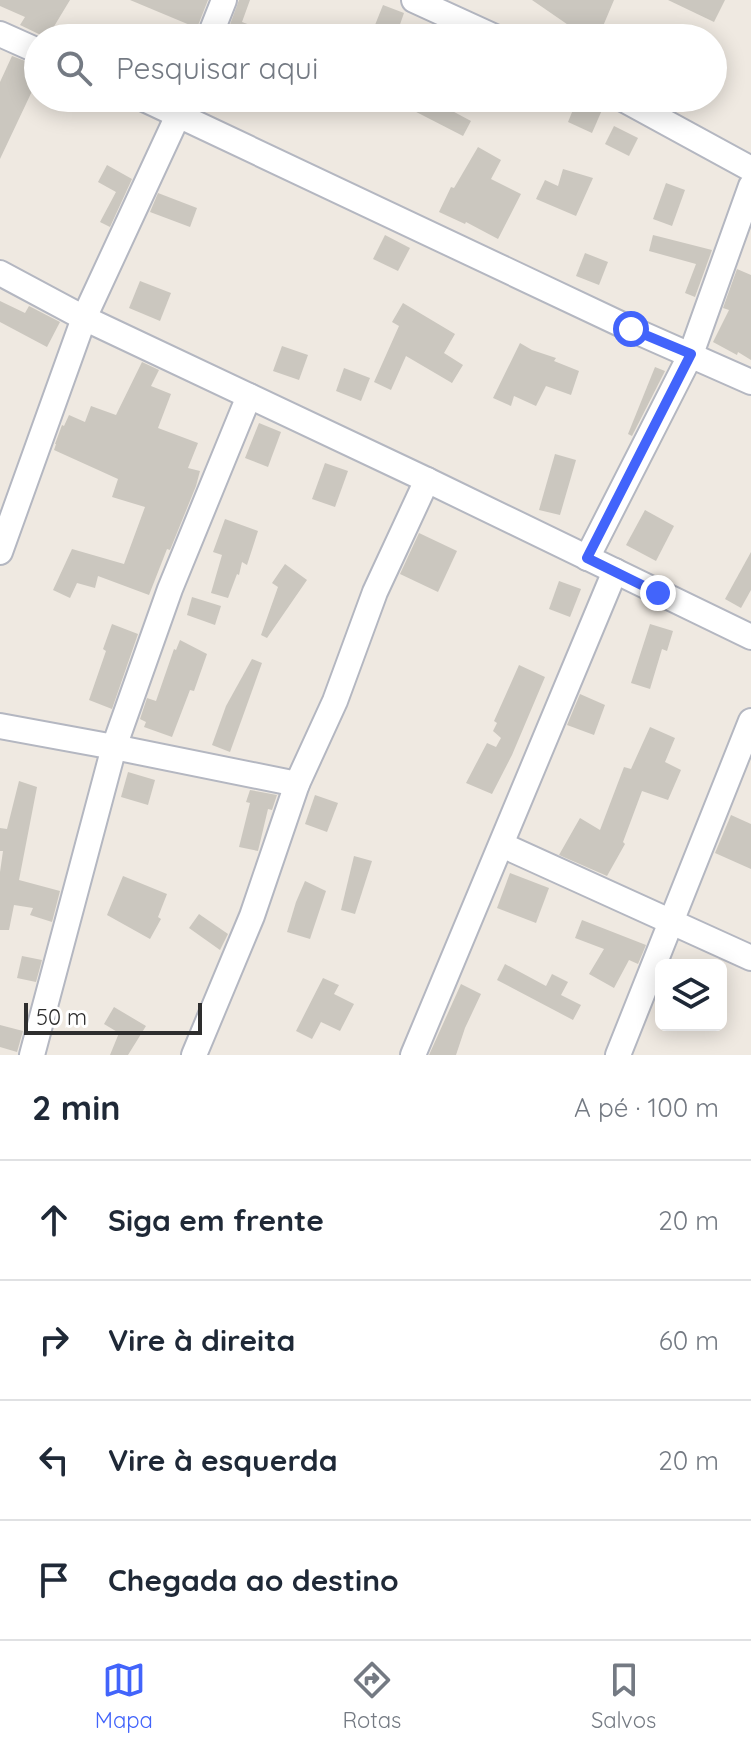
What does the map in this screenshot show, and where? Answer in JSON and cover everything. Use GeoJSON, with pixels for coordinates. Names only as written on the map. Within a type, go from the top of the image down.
{"type":"FeatureCollection","features":[{"type":"Feature","properties":{"kind":"street"},"geometry":{"type":"LineString","coordinates":[[215,24],[224,0]]}},
{"type":"Feature","properties":{"kind":"street"},"geometry":{"type":"LineString","coordinates":[[414,0],[466,24]]}},
{"type":"Feature","properties":{"kind":"street"},"geometry":{"type":"LineString","coordinates":[[0,34],[24,45]]}},
{"type":"Feature","properties":{"kind":"street"},"geometry":{"type":"LineString","coordinates":[[0,552],[84,318],[180,112]]}},
{"type":"Feature","properties":{"kind":"street"},"geometry":{"type":"LineString","coordinates":[[195,112],[548,290],[751,382]]}},
{"type":"Feature","properties":{"kind":"street"},"geometry":{"type":"LineString","coordinates":[[647,112],[751,169]]}},
{"type":"Feature","properties":{"kind":"street"},"geometry":{"type":"LineString","coordinates":[[587,558],[691,354],[751,186]]}},
{"type":"Feature","properties":{"kind":"street"},"geometry":{"type":"LineString","coordinates":[[0,273],[84,318],[751,637]]}},
{"type":"Feature","properties":{"kind":"street"},"geometry":{"type":"LineString","coordinates":[[32,1055],[114,747],[170,589],[249,396]]}},
{"type":"Feature","properties":{"kind":"street"},"geometry":{"type":"LineString","coordinates":[[194,1055],[252,916],[297,784],[335,701],[375,592],[427,480]]}},
{"type":"Feature","properties":{"kind":"street"},"geometry":{"type":"LineString","coordinates":[[413,1055],[615,571]]}},
{"type":"Feature","properties":{"kind":"street"},"geometry":{"type":"LineString","coordinates":[[618,1055],[751,721]]}},
{"type":"Feature","properties":{"kind":"street"},"geometry":{"type":"LineString","coordinates":[[0,726],[297,784]]}},
{"type":"Feature","properties":{"kind":"street"},"geometry":{"type":"LineString","coordinates":[[502,845],[751,958]]}},
{"type":"Feature","properties":{"kind":"building"},"geometry":{"type":"Polygon","coordinates":[[[0,0],[70,0],[55,24],[24,24],[24,27],[20,25],[25,17],[0,6],[0,0]]]}},
{"type":"Feature","properties":{"kind":"building"},"geometry":{"type":"Polygon","coordinates":[[[130,0],[208,0],[199,24],[187,24],[130,0]]]}},
{"type":"Feature","properties":{"kind":"building"},"geometry":{"type":"Polygon","coordinates":[[[239,0],[250,0],[242,22],[247,24],[230,24],[239,0]]]}},
{"type":"Feature","properties":{"kind":"building"},"geometry":{"type":"Polygon","coordinates":[[[532,0],[614,0],[604,24],[567,24],[532,0]]]}},
{"type":"Feature","properties":{"kind":"building"},"geometry":{"type":"Polygon","coordinates":[[[668,0],[725,0],[714,22],[668,0]]]}},
{"type":"Feature","properties":{"kind":"building"},"geometry":{"type":"Polygon","coordinates":[[[383,5],[404,13],[400,24],[375,24],[383,5]]]}},
{"type":"Feature","properties":{"kind":"building"},"geometry":{"type":"Polygon","coordinates":[[[12,56],[24,61],[24,108],[0,159],[0,82],[12,56]]]}},
{"type":"Feature","properties":{"kind":"building"},"geometry":{"type":"Polygon","coordinates":[[[416,112],[454,112],[471,121],[463,136],[416,112]]]}},
{"type":"Feature","properties":{"kind":"building"},"geometry":{"type":"Polygon","coordinates":[[[572,112],[601,112],[592,133],[568,122],[572,112]]]}},
{"type":"Feature","properties":{"kind":"building"},"geometry":{"type":"Polygon","coordinates":[[[614,126],[638,138],[629,156],[605,144],[614,126]]]}},
{"type":"Feature","properties":{"kind":"building"},"geometry":{"type":"Polygon","coordinates":[[[478,147],[501,160],[491,179],[521,194],[498,239],[439,212],[451,187],[454,188],[478,147]]]}},
{"type":"Feature","properties":{"kind":"building"},"geometry":{"type":"Polygon","coordinates":[[[107,165],[132,179],[110,227],[100,222],[116,192],[98,182],[107,165]]]}},
{"type":"Feature","properties":{"kind":"building"},"geometry":{"type":"Polygon","coordinates":[[[563,169],[593,178],[576,216],[536,199],[545,180],[558,186],[563,169]]]}},
{"type":"Feature","properties":{"kind":"building"},"geometry":{"type":"Polygon","coordinates":[[[666,183],[685,190],[672,226],[653,219],[666,183]]]}},
{"type":"Feature","properties":{"kind":"building"},"geometry":{"type":"Polygon","coordinates":[[[158,193],[197,208],[190,227],[150,212],[158,193]]]}},
{"type":"Feature","properties":{"kind":"building"},"geometry":{"type":"Polygon","coordinates":[[[385,235],[410,248],[398,271],[373,259],[385,235]]]}},
{"type":"Feature","properties":{"kind":"building"},"geometry":{"type":"Polygon","coordinates":[[[653,235],[712,250],[695,297],[685,293],[696,264],[649,251],[653,235]]]}},
{"type":"Feature","properties":{"kind":"building"},"geometry":{"type":"Polygon","coordinates":[[[585,253],[608,262],[599,285],[576,276],[585,253]]]}},
{"type":"Feature","properties":{"kind":"building"},"geometry":{"type":"Polygon","coordinates":[[[737,269],[751,275],[751,360],[713,342],[729,310],[723,308],[737,269]]]}},
{"type":"Feature","properties":{"kind":"building"},"geometry":{"type":"Polygon","coordinates":[[[140,281],[171,293],[160,321],[129,308],[140,281]]]}},
{"type":"Feature","properties":{"kind":"building"},"geometry":{"type":"Polygon","coordinates":[[[0,301],[25,313],[29,306],[60,322],[47,347],[0,322],[0,301]]]}},
{"type":"Feature","properties":{"kind":"building"},"geometry":{"type":"Polygon","coordinates":[[[403,303],[455,334],[444,353],[463,365],[452,383],[406,356],[391,390],[374,382],[399,326],[392,322],[403,303]]]}},
{"type":"Feature","properties":{"kind":"building"},"geometry":{"type":"Polygon","coordinates":[[[520,343],[579,371],[571,395],[546,386],[536,406],[514,396],[511,406],[493,398],[520,343]]]}},
{"type":"Feature","properties":{"kind":"building"},"geometry":{"type":"Polygon","coordinates":[[[282,346],[308,355],[299,380],[273,371],[282,346]]]}},
{"type":"Feature","properties":{"kind":"building"},"geometry":{"type":"Polygon","coordinates":[[[142,362],[159,370],[151,386],[171,394],[158,428],[198,443],[188,468],[200,471],[196,486],[149,595],[98,576],[95,588],[77,583],[70,598],[53,590],[72,549],[124,564],[145,507],[112,497],[118,479],[54,450],[55,444],[69,415],[85,422],[91,406],[116,415],[142,362]]]}},
{"type":"Feature","properties":{"kind":"building"},"geometry":{"type":"Polygon","coordinates":[[[655,367],[665,371],[632,436],[628,434],[655,367]]]}},
{"type":"Feature","properties":{"kind":"building"},"geometry":{"type":"Polygon","coordinates":[[[344,368],[370,378],[361,401],[336,391],[344,368]]]}},
{"type":"Feature","properties":{"kind":"building"},"geometry":{"type":"Polygon","coordinates":[[[259,423],[281,432],[268,467],[245,458],[259,423]]]}},
{"type":"Feature","properties":{"kind":"building"},"geometry":{"type":"Polygon","coordinates":[[[555,454],[576,460],[560,515],[539,510],[555,454]]]}},
{"type":"Feature","properties":{"kind":"building"},"geometry":{"type":"Polygon","coordinates":[[[325,463],[348,471],[335,507],[312,499],[325,463]]]}},
{"type":"Feature","properties":{"kind":"building"},"geometry":{"type":"Polygon","coordinates":[[[645,510],[674,526],[656,561],[626,545],[645,510]]]}},
{"type":"Feature","properties":{"kind":"building"},"geometry":{"type":"Polygon","coordinates":[[[225,519],[258,531],[247,565],[242,562],[228,598],[211,593],[222,555],[213,552],[225,519]]]}},
{"type":"Feature","properties":{"kind":"building"},"geometry":{"type":"Polygon","coordinates":[[[419,533],[457,551],[438,592],[400,574],[419,533]]]}},
{"type":"Feature","properties":{"kind":"building"},"geometry":{"type":"Polygon","coordinates":[[[751,552],[751,590],[741,608],[725,599],[751,552]]]}},
{"type":"Feature","properties":{"kind":"building"},"geometry":{"type":"Polygon","coordinates":[[[285,564],[307,580],[267,638],[261,635],[278,587],[272,583],[285,564]]]}},
{"type":"Feature","properties":{"kind":"building"},"geometry":{"type":"Polygon","coordinates":[[[559,581],[581,589],[570,617],[549,609],[559,581]]]}},
{"type":"Feature","properties":{"kind":"building"},"geometry":{"type":"Polygon","coordinates":[[[192,597],[221,606],[215,625],[187,615],[192,597]]]}},
{"type":"Feature","properties":{"kind":"building"},"geometry":{"type":"Polygon","coordinates":[[[112,624],[138,634],[112,709],[89,700],[112,624]]]}},
{"type":"Feature","properties":{"kind":"building"},"geometry":{"type":"Polygon","coordinates":[[[650,624],[673,631],[667,651],[662,649],[650,689],[631,683],[650,624]]]}},
{"type":"Feature","properties":{"kind":"building"},"geometry":{"type":"Polygon","coordinates":[[[180,640],[207,654],[172,737],[144,727],[146,722],[140,719],[147,698],[156,701],[180,640]]]}},
{"type":"Feature","properties":{"kind":"building"},"geometry":{"type":"Polygon","coordinates":[[[252,659],[262,663],[230,752],[212,745],[226,706],[252,659]]]}},
{"type":"Feature","properties":{"kind":"building"},"geometry":{"type":"Polygon","coordinates":[[[519,665],[545,677],[492,794],[466,783],[487,743],[496,747],[501,738],[493,731],[497,723],[494,721],[519,665]]]}},
{"type":"Feature","properties":{"kind":"building"},"geometry":{"type":"Polygon","coordinates":[[[580,694],[605,705],[594,735],[567,725],[580,694]]]}},
{"type":"Feature","properties":{"kind":"building"},"geometry":{"type":"Polygon","coordinates":[[[650,727],[675,738],[665,762],[681,770],[668,800],[642,791],[623,842],[625,844],[607,876],[559,855],[580,818],[600,830],[624,767],[631,769],[650,727]]]}},
{"type":"Feature","properties":{"kind":"building"},"geometry":{"type":"Polygon","coordinates":[[[128,772],[155,780],[148,805],[121,797],[128,772]]]}},
{"type":"Feature","properties":{"kind":"building"},"geometry":{"type":"Polygon","coordinates":[[[19,781],[37,787],[19,880],[60,891],[52,922],[30,915],[33,908],[14,905],[9,930],[0,930],[3,851],[0,851],[0,828],[7,829],[19,781]]]}},
{"type":"Feature","properties":{"kind":"building"},"geometry":{"type":"Polygon","coordinates":[[[250,790],[277,795],[272,810],[268,809],[258,851],[239,847],[250,803],[246,802],[250,790]]]}},
{"type":"Feature","properties":{"kind":"building"},"geometry":{"type":"Polygon","coordinates":[[[315,795],[338,803],[327,832],[305,824],[315,795]]]}},
{"type":"Feature","properties":{"kind":"building"},"geometry":{"type":"Polygon","coordinates":[[[731,815],[751,824],[751,869],[715,853],[731,815]]]}},
{"type":"Feature","properties":{"kind":"building"},"geometry":{"type":"Polygon","coordinates":[[[354,856],[372,861],[355,914],[341,910],[354,856]]]}},
{"type":"Feature","properties":{"kind":"building"},"geometry":{"type":"Polygon","coordinates":[[[510,873],[549,888],[536,923],[497,908],[510,873]]]}},
{"type":"Feature","properties":{"kind":"building"},"geometry":{"type":"Polygon","coordinates":[[[123,876],[167,894],[158,917],[161,919],[150,939],[107,915],[123,876]]]}},
{"type":"Feature","properties":{"kind":"building"},"geometry":{"type":"Polygon","coordinates":[[[305,881],[326,891],[310,939],[287,932],[305,881]]]}},
{"type":"Feature","properties":{"kind":"building"},"geometry":{"type":"Polygon","coordinates":[[[199,914],[228,934],[220,950],[189,928],[199,914]]]}},
{"type":"Feature","properties":{"kind":"building"},"geometry":{"type":"Polygon","coordinates":[[[582,920],[646,945],[638,964],[629,960],[614,988],[589,974],[604,949],[575,938],[582,920]]]}},
{"type":"Feature","properties":{"kind":"building"},"geometry":{"type":"Polygon","coordinates":[[[22,956],[42,960],[36,982],[17,978],[22,956]]]}},
{"type":"Feature","properties":{"kind":"building"},"geometry":{"type":"Polygon","coordinates":[[[505,964],[546,986],[552,974],[568,982],[561,995],[581,1005],[573,1020],[497,980],[505,964]]]}},
{"type":"Feature","properties":{"kind":"building"},"geometry":{"type":"Polygon","coordinates":[[[323,978],[339,985],[334,994],[354,1004],[340,1031],[321,1022],[312,1039],[296,1031],[323,978]]]}},
{"type":"Feature","properties":{"kind":"building"},"geometry":{"type":"Polygon","coordinates":[[[461,984],[481,994],[456,1055],[429,1055],[461,984]]]}},
{"type":"Feature","properties":{"kind":"building"},"geometry":{"type":"Polygon","coordinates":[[[114,1007],[146,1026],[128,1055],[110,1055],[119,1033],[104,1024],[114,1007]]]}},
{"type":"Feature","properties":{"kind":"building"},"geometry":{"type":"Polygon","coordinates":[[[0,1025],[23,1031],[17,1052],[0,1047],[0,1025]]]}},
{"type":"Feature","properties":{"kind":"route"},"geometry":{"type":"LineString","coordinates":[[631,329],[691,354],[587,558],[658,593]]}}]}
